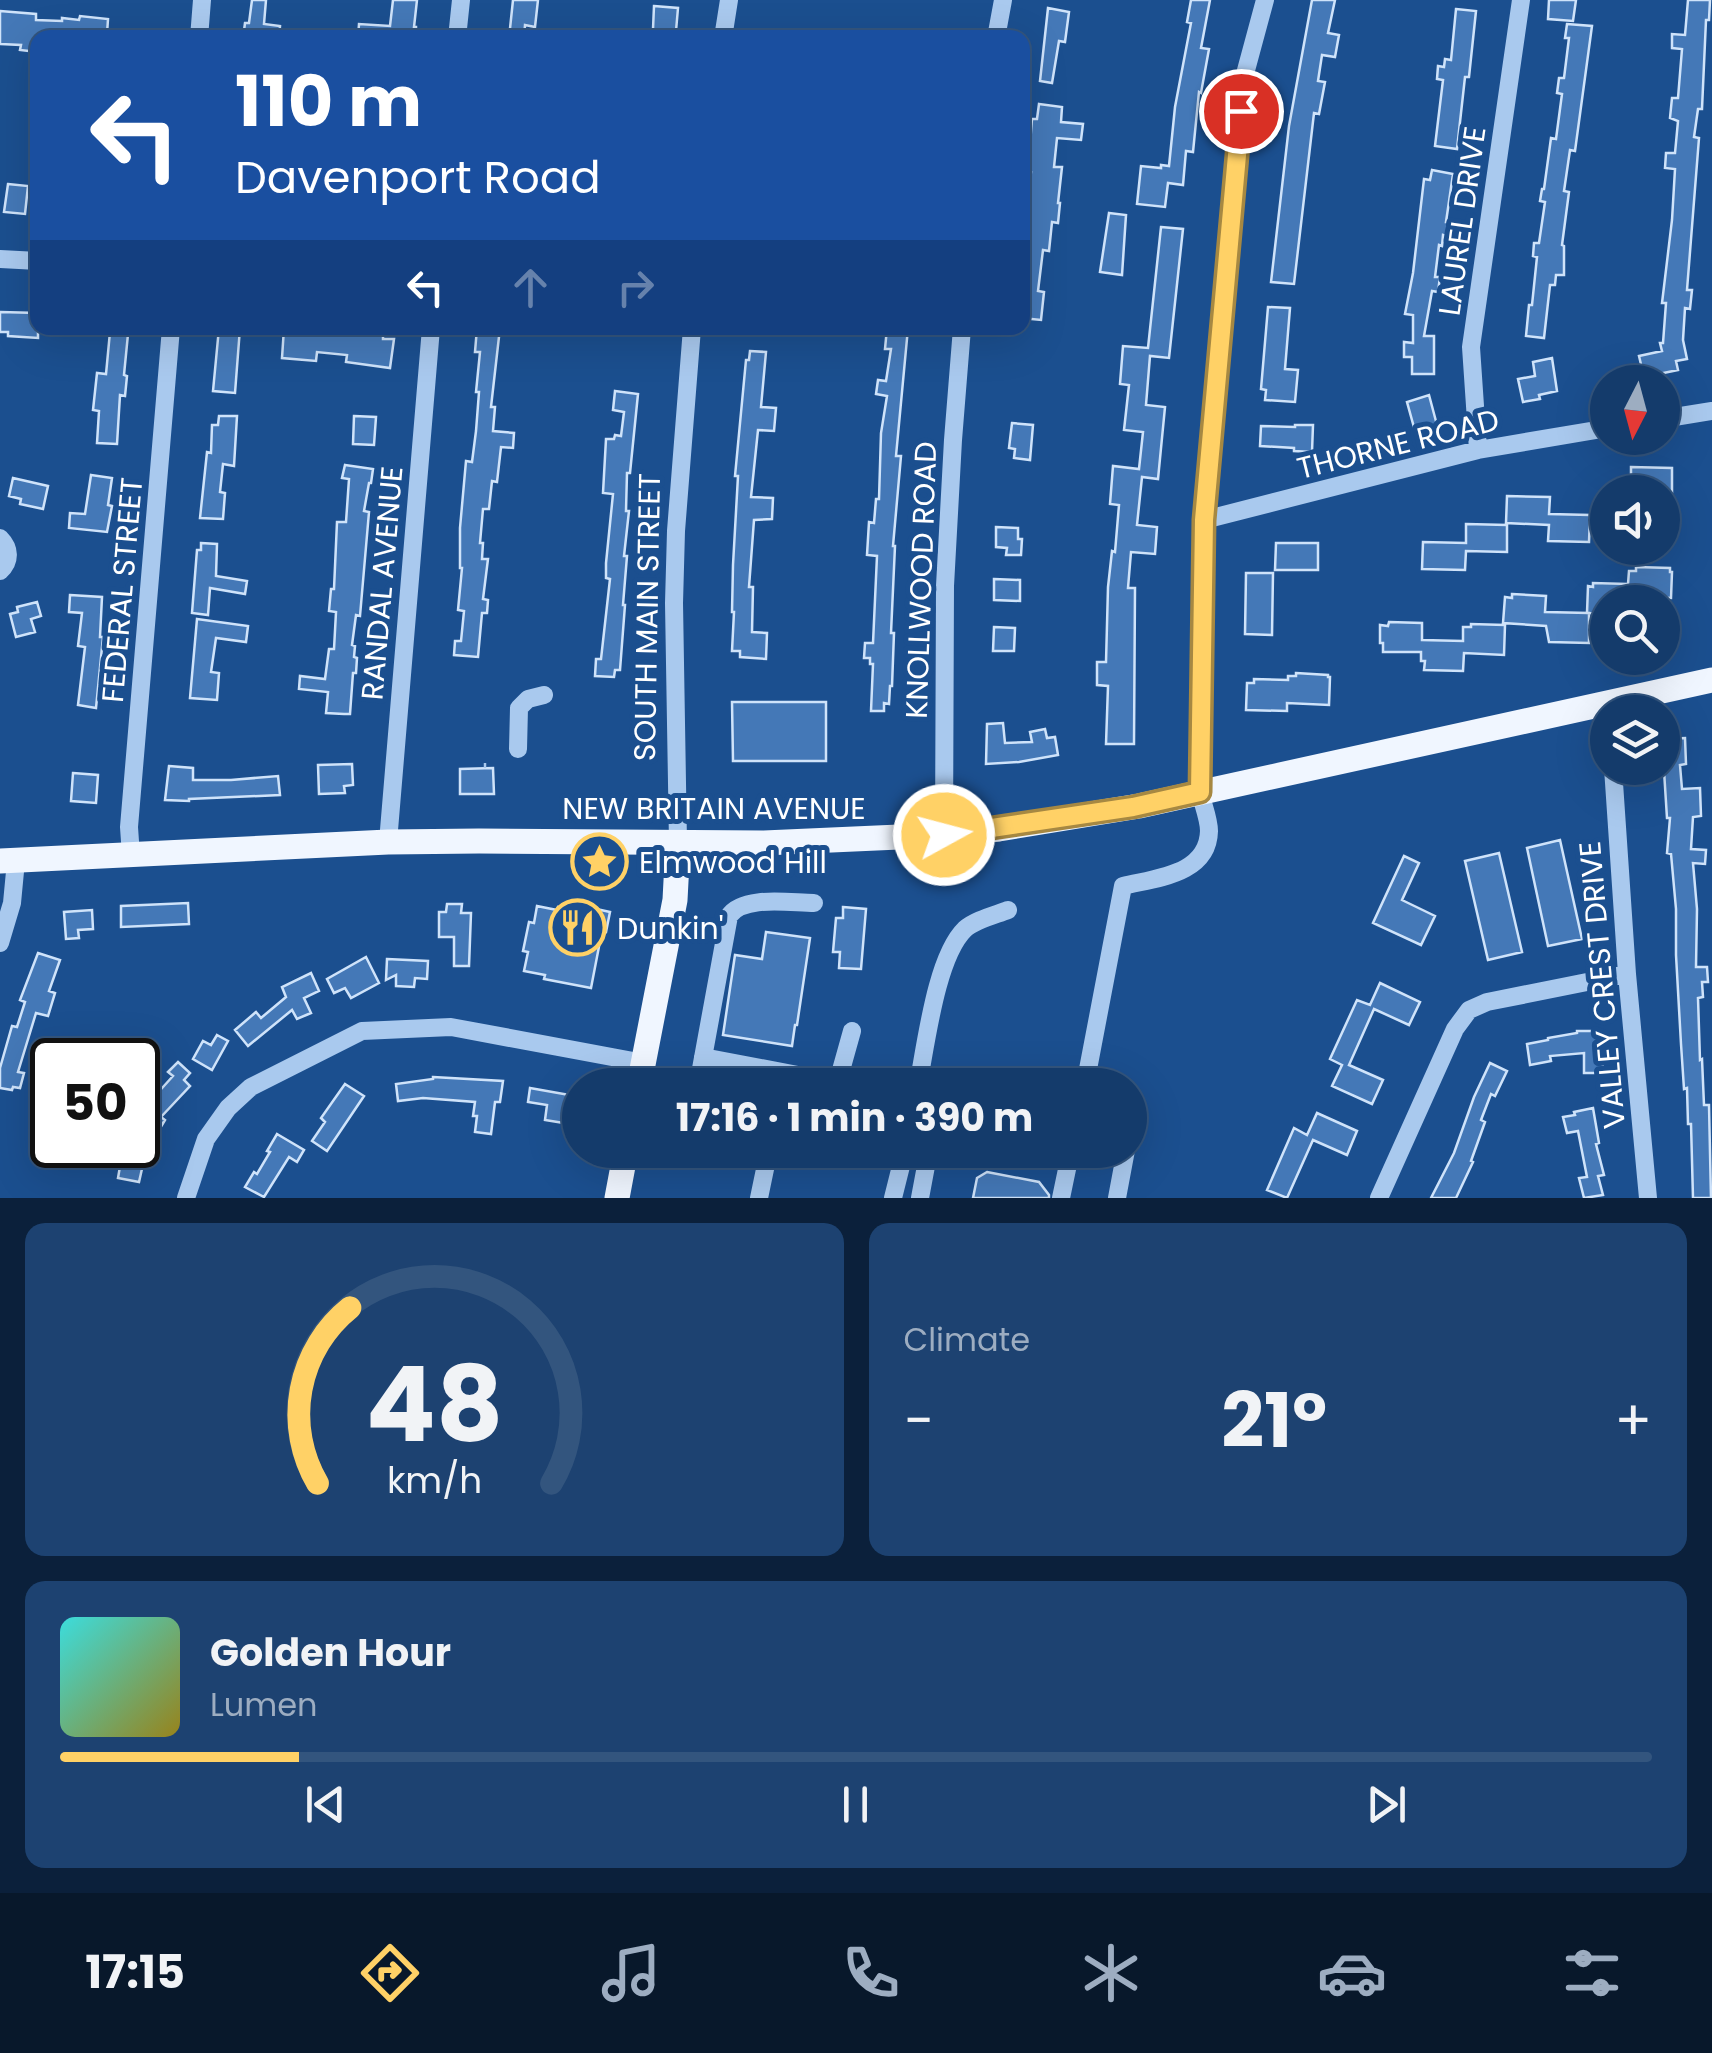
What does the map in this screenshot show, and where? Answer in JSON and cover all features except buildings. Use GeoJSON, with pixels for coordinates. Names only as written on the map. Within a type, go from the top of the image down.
{"type":"FeatureCollection","features":[{"type":"Feature","properties":{"kind":"main road","name":"NEW BRITAIN AVENUE"},"geometry":{"type":"LineString","coordinates":[[1665,695],[1712,680]]}},
{"type":"Feature","properties":{"kind":"main road","name":"NEW BRITAIN AVENUE"},"geometry":{"type":"LineString","coordinates":[[8,861],[388,842],[764,844],[944,835],[1133,807],[1590,717]]}},
{"type":"Feature","properties":{"kind":"main road","name":"SOUTH MAIN STREET"},"geometry":{"type":"LineString","coordinates":[[643,1068],[674,900],[678,843]]}},
{"type":"Feature","properties":{"kind":"main road"},"geometry":{"type":"LineString","coordinates":[[617,1198],[623,1168]]}},
{"type":"Feature","properties":{"kind":"street"},"geometry":{"type":"LineString","coordinates":[[199,30],[202,0]]}},
{"type":"Feature","properties":{"kind":"street"},"geometry":{"type":"LineString","coordinates":[[458,30],[461,0]]}},
{"type":"Feature","properties":{"kind":"street"},"geometry":{"type":"LineString","coordinates":[[724,30],[730,0]]}},
{"type":"Feature","properties":{"kind":"street"},"geometry":{"type":"LineString","coordinates":[[997,30],[1003,0]]}},
{"type":"Feature","properties":{"kind":"street"},"geometry":{"type":"LineString","coordinates":[[1087,1068],[1123,886],[1171,874],[1197,861],[1208,841],[1210,828],[1200,792],[1204,520],[1244,74],[1266,0]]}},
{"type":"Feature","properties":{"kind":"street","name":"LAUREL DRIVE"},"geometry":{"type":"LineString","coordinates":[[1478,450],[1471,347],[1522,0]]}},
{"type":"Feature","properties":{"kind":"street"},"geometry":{"type":"LineString","coordinates":[[0,259],[30,261]]}},
{"type":"Feature","properties":{"kind":"street","name":"FEDERAL STREET"},"geometry":{"type":"LineString","coordinates":[[131,856],[129,827],[170,335]]}},
{"type":"Feature","properties":{"kind":"street","name":"RANDAL AVENUE"},"geometry":{"type":"LineString","coordinates":[[388,842],[430,335]]}},
{"type":"Feature","properties":{"kind":"street","name":"SOUTH MAIN STREET"},"geometry":{"type":"LineString","coordinates":[[678,843],[674,603],[691,335]]}},
{"type":"Feature","properties":{"kind":"street","name":"KNOLLWOOD ROAD"},"geometry":{"type":"LineString","coordinates":[[944,835],[945,586],[961,335]]}},
{"type":"Feature","properties":{"kind":"street"},"geometry":{"type":"LineString","coordinates":[[1680,416],[1712,411]]}},
{"type":"Feature","properties":{"kind":"street","name":"THORNE ROAD"},"geometry":{"type":"LineString","coordinates":[[1204,520],[1478,450],[1590,431]]}},
{"type":"Feature","properties":{"kind":"street"},"geometry":{"type":"LineString","coordinates":[[0,538],[8,556],[0,571]]}},
{"type":"Feature","properties":{"kind":"street"},"geometry":{"type":"LineString","coordinates":[[1712,671],[1712,680]]}},
{"type":"Feature","properties":{"kind":"street"},"geometry":{"type":"LineString","coordinates":[[518,749],[519,708],[528,699],[544,695]]}},
{"type":"Feature","properties":{"kind":"street","name":"VALLEY CREST DRIVE"},"geometry":{"type":"LineString","coordinates":[[1613,785],[1648,1198]]}},
{"type":"Feature","properties":{"kind":"street"},"geometry":{"type":"LineString","coordinates":[[0,943],[12,904],[8,861]]}},
{"type":"Feature","properties":{"kind":"street"},"geometry":{"type":"LineString","coordinates":[[700,1068],[732,910],[751,903],[814,904]]}},
{"type":"Feature","properties":{"kind":"street"},"geometry":{"type":"LineString","coordinates":[[921,1068],[948,954],[966,928],[1008,910]]}},
{"type":"Feature","properties":{"kind":"street"},"geometry":{"type":"LineString","coordinates":[[1379,1198],[1455,1029],[1469,1010],[1487,1002],[1627,974]]}},
{"type":"Feature","properties":{"kind":"street"},"geometry":{"type":"LineString","coordinates":[[186,1198],[206,1139],[228,1108],[251,1087],[362,1031],[451,1028],[617,1068]]}},
{"type":"Feature","properties":{"kind":"street"},"geometry":{"type":"LineString","coordinates":[[841,1068],[852,1031]]}},
{"type":"Feature","properties":{"kind":"street"},"geometry":{"type":"LineString","coordinates":[[702,1057],[744,1068]]}},
{"type":"Feature","properties":{"kind":"street"},"geometry":{"type":"LineString","coordinates":[[759,1198],[765,1168]]}},
{"type":"Feature","properties":{"kind":"street"},"geometry":{"type":"LineString","coordinates":[[893,1198],[900,1168]]}},
{"type":"Feature","properties":{"kind":"street"},"geometry":{"type":"LineString","coordinates":[[920,1198],[926,1168]]}},
{"type":"Feature","properties":{"kind":"street"},"geometry":{"type":"LineString","coordinates":[[1062,1198],[1068,1168]]}},
{"type":"Feature","properties":{"kind":"street"},"geometry":{"type":"LineString","coordinates":[[1117,1198],[1123,1168]]}},
{"type":"Feature","properties":{"kind":"path"},"geometry":{"type":"LineString","coordinates":[[485,755],[485,768]]}},
{"type":"Feature","properties":{"kind":"place","name":"Elmwood Hill"},"geometry":{"type":"Point","coordinates":[600,862]}},
{"type":"Feature","properties":{"kind":"place","name":"Dunkin'"},"geometry":{"type":"Point","coordinates":[578,928]}},
{"type":"Feature","properties":{"kind":"route"},"geometry":{"type":"LineString","coordinates":[[944,835],[1133,807],[1200,792],[1204,520],[1241,111]]}}]}
